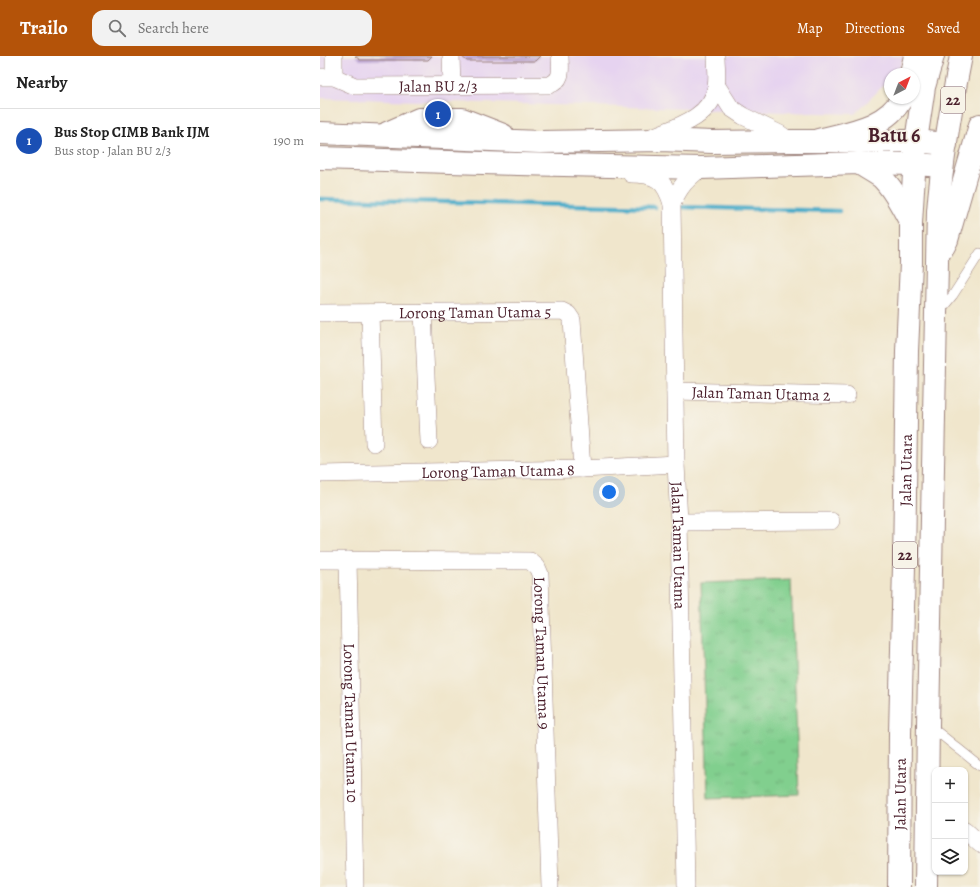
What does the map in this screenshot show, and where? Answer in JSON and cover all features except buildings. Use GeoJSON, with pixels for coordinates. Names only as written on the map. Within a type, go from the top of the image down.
{"type":"FeatureCollection","features":[{"type":"Feature","properties":{"kind":"main road"},"geometry":{"type":"LineString","coordinates":[[915,56],[916,68]]}},
{"type":"Feature","properties":{"kind":"main road","name":"Jalan Utara"},"geometry":{"type":"LineString","coordinates":[[920,76],[933,56]]}},
{"type":"Feature","properties":{"kind":"main road"},"geometry":{"type":"LineString","coordinates":[[920,79],[940,63],[942,56]]}},
{"type":"Feature","properties":{"kind":"main road","name":"Jalan Utara"},"geometry":{"type":"LineString","coordinates":[[926,887],[931,799],[928,724],[938,211],[942,166],[961,56]]}},
{"type":"Feature","properties":{"kind":"main road"},"geometry":{"type":"LineString","coordinates":[[815,141],[870,126],[885,117],[899,104]]}},
{"type":"Feature","properties":{"kind":"main road","name":"Jalan Utara"},"geometry":{"type":"LineString","coordinates":[[898,887],[907,350],[917,104]]}},
{"type":"Feature","properties":{"kind":"main road"},"geometry":{"type":"LineString","coordinates":[[937,261],[947,240],[980,125]]}},
{"type":"Feature","properties":{"kind":"main road"},"geometry":{"type":"LineString","coordinates":[[320,132],[540,142],[642,140],[712,142],[916,141],[946,144]]}},
{"type":"Feature","properties":{"kind":"main road"},"geometry":{"type":"LineString","coordinates":[[320,158],[701,168],[859,163],[942,166]]}},
{"type":"Feature","properties":{"kind":"main road"},"geometry":{"type":"LineString","coordinates":[[859,163],[880,176],[895,195],[911,222]]}},
{"type":"Feature","properties":{"kind":"main road"},"geometry":{"type":"LineString","coordinates":[[899,861],[904,822],[918,802],[931,799]]}},
{"type":"Feature","properties":{"kind":"street"},"geometry":{"type":"LineString","coordinates":[[327,77],[334,56]]}},
{"type":"Feature","properties":{"kind":"street"},"geometry":{"type":"LineString","coordinates":[[451,56],[452,86]]}},
{"type":"Feature","properties":{"kind":"street","name":"Jalan BU 2/3"},"geometry":{"type":"LineString","coordinates":[[327,77],[355,86],[549,85],[557,81],[559,77],[560,56]]}},
{"type":"Feature","properties":{"kind":"street"},"geometry":{"type":"LineString","coordinates":[[642,140],[686,123],[699,115],[708,106],[714,96],[717,86],[716,56]]}},
{"type":"Feature","properties":{"kind":"street"},"geometry":{"type":"LineString","coordinates":[[717,86],[731,108],[743,116],[780,134],[790,141]]}},
{"type":"Feature","properties":{"kind":"street"},"geometry":{"type":"LineString","coordinates":[[588,165],[605,174],[643,174],[657,180],[664,186],[672,204]]}},
{"type":"Feature","properties":{"kind":"street"},"geometry":{"type":"LineString","coordinates":[[672,204],[677,193],[686,180],[701,168]]}},
{"type":"Feature","properties":{"kind":"street","name":"Jalan Taman Utama"},"geometry":{"type":"LineString","coordinates":[[672,204],[676,464],[679,522],[686,887]]}},
{"type":"Feature","properties":{"kind":"street","name":"Lorong Taman Utama 5"},"geometry":{"type":"LineString","coordinates":[[320,313],[562,310],[568,314],[572,320],[582,470]]}},
{"type":"Feature","properties":{"kind":"street"},"geometry":{"type":"LineString","coordinates":[[424,312],[429,440]]}},
{"type":"Feature","properties":{"kind":"street"},"geometry":{"type":"LineString","coordinates":[[370,313],[374,443]]}},
{"type":"Feature","properties":{"kind":"street","name":"Jalan Taman Utama 2"},"geometry":{"type":"LineString","coordinates":[[675,391],[847,395]]}},
{"type":"Feature","properties":{"kind":"street","name":"Lorong Taman Utama 8"},"geometry":{"type":"LineString","coordinates":[[320,474],[582,470],[676,464]]}},
{"type":"Feature","properties":{"kind":"street"},"geometry":{"type":"LineString","coordinates":[[679,522],[831,521]]}},
{"type":"Feature","properties":{"kind":"street","name":"Lorong Taman Utama 9"},"geometry":{"type":"LineString","coordinates":[[320,560],[530,561],[537,567],[540,574],[550,887]]}},
{"type":"Feature","properties":{"kind":"street","name":"Lorong Taman Utama 10"},"geometry":{"type":"LineString","coordinates":[[348,560],[355,887]]}},
{"type":"Feature","properties":{"kind":"lane"},"geometry":{"type":"LineString","coordinates":[[936,316],[953,295],[980,253]]}},
{"type":"Feature","properties":{"kind":"lane"},"geometry":{"type":"LineString","coordinates":[[928,724],[980,766]]}},
{"type":"Feature","properties":{"kind":"shaded area"},"geometry":{"type":"Polygon","coordinates":[[[320,56],[904,56],[899,68],[884,68],[884,85],[855,114],[320,98],[320,56]]]}},
{"type":"Feature","properties":{"kind":"green space"},"geometry":{"type":"Polygon","coordinates":[[[791,580],[799,795],[708,798],[701,583],[791,580]]]}},
{"type":"Feature","properties":{"kind":"waterway"},"geometry":{"type":"LineString","coordinates":[[320,199],[655,207]]}},
{"type":"Feature","properties":{"kind":"waterway"},"geometry":{"type":"LineString","coordinates":[[679,207],[839,211]]}},
{"type":"Feature","properties":{"kind":"place","name":"Bus Stop CIMB Bank IJM"},"geometry":{"type":"Point","coordinates":[438,114]}},
{"type":"Feature","properties":{"kind":"district","name":"Batu 6"},"geometry":{"type":"Point","coordinates":[894,135]}}]}
